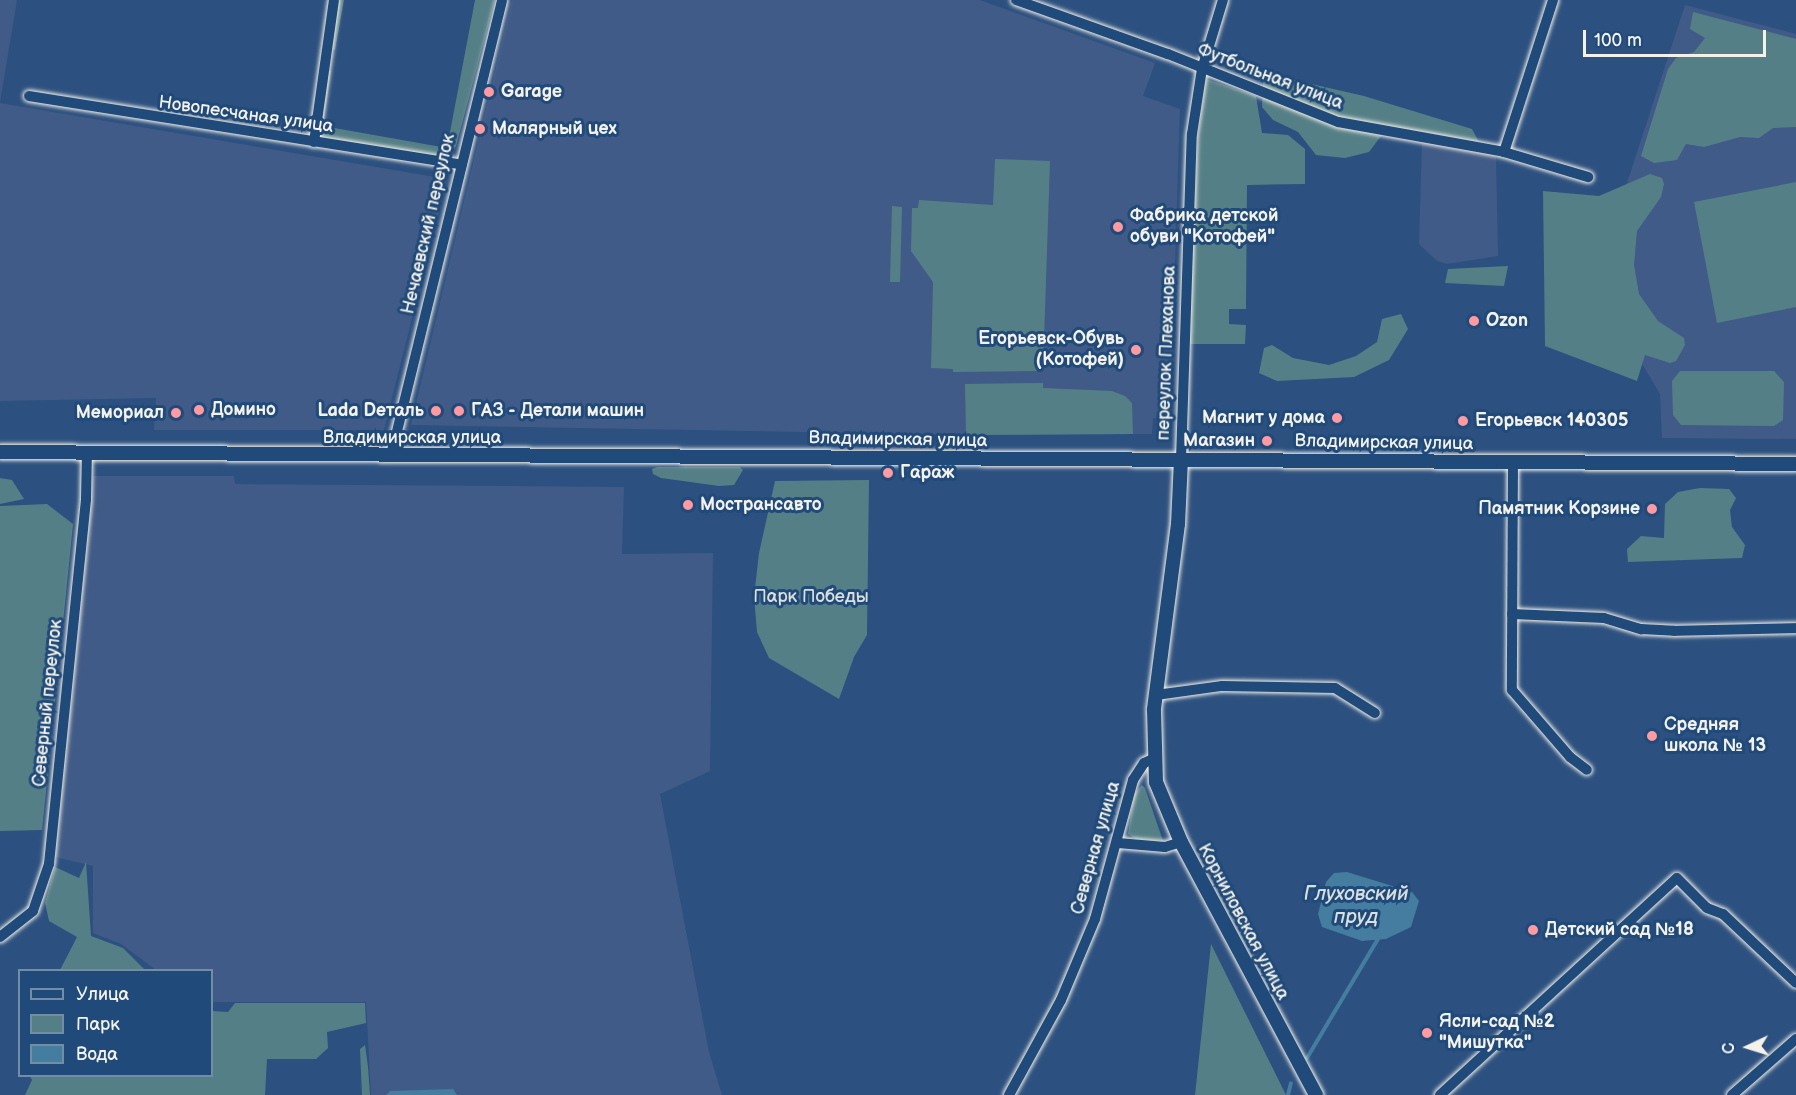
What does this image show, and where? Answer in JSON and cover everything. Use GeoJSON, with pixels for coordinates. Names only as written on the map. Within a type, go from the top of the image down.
{"type":"FeatureCollection","features":[{"type":"Feature","properties":{"kind":"street"},"geometry":{"type":"LineString","coordinates":[[314,142],[334,0]]}},
{"type":"Feature","properties":{"kind":"street","name":"Нечаевский переулок"},"geometry":{"type":"LineString","coordinates":[[391,456],[459,164],[502,0]]}},
{"type":"Feature","properties":{"kind":"street","name":"Футбольная улица"},"geometry":{"type":"LineString","coordinates":[[1016,0],[1338,122],[1504,152],[1588,177]]}},
{"type":"Feature","properties":{"kind":"street","name":"переулок Плеханова"},"geometry":{"type":"LineString","coordinates":[[1181,459],[1192,134],[1202,69],[1223,0]]}},
{"type":"Feature","properties":{"kind":"street"},"geometry":{"type":"LineString","coordinates":[[1504,152],[1553,0]]}},
{"type":"Feature","properties":{"kind":"street","name":"Новопесчаная улица"},"geometry":{"type":"LineString","coordinates":[[29,96],[459,164]]}},
{"type":"Feature","properties":{"kind":"street","name":"Владимирская улица"},"geometry":{"type":"LineString","coordinates":[[0,452],[1796,464]]}},
{"type":"Feature","properties":{"kind":"street","name":"Северный переулок"},"geometry":{"type":"LineString","coordinates":[[0,938],[33,911],[49,864],[87,499],[87,453]]}},
{"type":"Feature","properties":{"kind":"street"},"geometry":{"type":"LineString","coordinates":[[1153,759],[1156,695],[1178,524],[1181,459]]}},
{"type":"Feature","properties":{"kind":"street"},"geometry":{"type":"LineString","coordinates":[[1513,462],[1512,690],[1570,757],[1587,770]]}},
{"type":"Feature","properties":{"kind":"street"},"geometry":{"type":"LineString","coordinates":[[1512,614],[1604,618],[1641,629],[1674,631],[1796,628]]}},
{"type":"Feature","properties":{"kind":"street"},"geometry":{"type":"LineString","coordinates":[[1156,695],[1222,686],[1335,688],[1375,712]]}},
{"type":"Feature","properties":{"kind":"street","name":"Корниловская улица"},"geometry":{"type":"LineString","coordinates":[[1153,759],[1160,794],[1181,842],[1316,1095]]}},
{"type":"Feature","properties":{"kind":"street","name":"Северная улица"},"geometry":{"type":"LineString","coordinates":[[1009,1095],[1061,1000],[1095,919],[1118,843],[1133,780],[1144,763],[1153,759]]}},
{"type":"Feature","properties":{"kind":"street"},"geometry":{"type":"LineString","coordinates":[[1118,843],[1166,847],[1181,842]]}},
{"type":"Feature","properties":{"kind":"street"},"geometry":{"type":"LineString","coordinates":[[1440,1095],[1677,878],[1707,908],[1723,914],[1796,983]]}},
{"type":"Feature","properties":{"kind":"street"},"geometry":{"type":"LineString","coordinates":[[1732,1095],[1796,1039]]}},
{"type":"Feature","properties":{"kind":"shaded area"},"geometry":{"type":"Polygon","coordinates":[[[0,0],[17,0],[0,102],[0,0]]]}},
{"type":"Feature","properties":{"kind":"shaded area"},"geometry":{"type":"Polygon","coordinates":[[[512,0],[980,0],[1155,63],[1143,96],[1180,109],[1170,419],[1153,418],[1152,434],[966,435],[411,425],[512,0]]]}},
{"type":"Feature","properties":{"kind":"shaded area"},"geometry":{"type":"Polygon","coordinates":[[[1685,5],[1796,34],[1796,439],[1662,438],[1660,394],[1580,260],[1627,183],[1685,5]]]}},
{"type":"Feature","properties":{"kind":"shaded area"},"geometry":{"type":"Polygon","coordinates":[[[0,103],[447,179],[384,430],[154,430],[156,398],[0,401],[0,103]]]}},
{"type":"Feature","properties":{"kind":"shaded area"},"geometry":{"type":"Polygon","coordinates":[[[1422,141],[1490,151],[1496,158],[1498,256],[1447,264],[1437,261],[1419,244],[1422,141]]]}},
{"type":"Feature","properties":{"kind":"shaded area"},"geometry":{"type":"Polygon","coordinates":[[[93,476],[234,476],[235,484],[624,487],[622,554],[713,553],[710,771],[660,794],[709,1052],[722,1095],[371,1095],[366,1002],[213,1002],[213,969],[155,969],[121,944],[93,933],[93,866],[55,857],[93,476]]]}},
{"type":"Feature","properties":{"kind":"green space"},"geometry":{"type":"Polygon","coordinates":[[[338,0],[344,0],[335,50],[330,49],[338,0]]]}},
{"type":"Feature","properties":{"kind":"green space"},"geometry":{"type":"Polygon","coordinates":[[[475,0],[495,0],[456,146],[449,159],[320,137],[326,70],[331,71],[323,126],[447,148],[475,0]]]}},
{"type":"Feature","properties":{"kind":"green space"},"geometry":{"type":"Polygon","coordinates":[[[1693,12],[1796,39],[1796,127],[1773,128],[1759,138],[1740,137],[1704,147],[1686,144],[1677,160],[1654,163],[1641,156],[1668,69],[1676,58],[1694,52],[1705,38],[1690,29],[1693,12]]]}},
{"type":"Feature","properties":{"kind":"green space"},"geometry":{"type":"Polygon","coordinates":[[[1206,79],[1256,96],[1262,133],[1288,135],[1305,149],[1305,184],[1247,185],[1246,309],[1229,309],[1229,324],[1246,325],[1245,344],[1189,344],[1198,137],[1206,79]]]}},
{"type":"Feature","properties":{"kind":"green space"},"geometry":{"type":"Polygon","coordinates":[[[1294,80],[1364,96],[1472,129],[1479,142],[1406,129],[1381,136],[1369,152],[1345,158],[1316,155],[1298,132],[1273,120],[1262,107],[1263,81],[1294,80]]]}},
{"type":"Feature","properties":{"kind":"green space"},"geometry":{"type":"Polygon","coordinates":[[[995,159],[1050,161],[1043,371],[953,372],[953,369],[931,368],[933,282],[911,251],[912,208],[918,208],[919,200],[993,205],[995,159]]]}},
{"type":"Feature","properties":{"kind":"green space"},"geometry":{"type":"Polygon","coordinates":[[[1650,174],[1662,178],[1664,184],[1661,197],[1637,231],[1634,265],[1639,294],[1658,321],[1684,338],[1685,345],[1676,361],[1670,363],[1645,355],[1637,381],[1545,346],[1543,191],[1599,196],[1650,174]]]}},
{"type":"Feature","properties":{"kind":"green space"},"geometry":{"type":"Polygon","coordinates":[[[1796,182],[1796,307],[1717,323],[1694,202],[1796,182]]]}},
{"type":"Feature","properties":{"kind":"green space"},"geometry":{"type":"Polygon","coordinates":[[[892,206],[902,207],[900,282],[890,282],[892,206]]]}},
{"type":"Feature","properties":{"kind":"green space"},"geometry":{"type":"Polygon","coordinates":[[[1508,266],[1504,286],[1445,283],[1448,269],[1508,266]]]}},
{"type":"Feature","properties":{"kind":"green space"},"geometry":{"type":"Polygon","coordinates":[[[1401,314],[1408,329],[1389,360],[1354,377],[1277,381],[1259,373],[1264,348],[1272,345],[1293,358],[1329,365],[1356,356],[1377,342],[1382,319],[1401,314]]]}},
{"type":"Feature","properties":{"kind":"green space"},"geometry":{"type":"Polygon","coordinates":[[[1680,371],[1774,371],[1784,382],[1783,420],[1774,426],[1681,425],[1673,415],[1672,381],[1680,371]]]}},
{"type":"Feature","properties":{"kind":"green space"},"geometry":{"type":"Polygon","coordinates":[[[1043,383],[1043,388],[1112,391],[1125,396],[1132,403],[1133,434],[966,435],[965,384],[1043,383]]]}},
{"type":"Feature","properties":{"kind":"green space"},"geometry":{"type":"Polygon","coordinates":[[[1241,437],[1236,446],[1194,446],[1186,438],[1241,437]]]}},
{"type":"Feature","properties":{"kind":"green space"},"geometry":{"type":"Polygon","coordinates":[[[657,467],[740,467],[743,470],[734,485],[719,486],[661,478],[653,474],[652,469],[657,467]]]}},
{"type":"Feature","properties":{"kind":"green space"},"geometry":{"type":"Polygon","coordinates":[[[0,478],[12,480],[24,499],[0,504],[0,478]]]}},
{"type":"Feature","properties":{"kind":"green space","name":"Парк Победы"},"geometry":{"type":"Polygon","coordinates":[[[869,480],[867,635],[854,657],[839,699],[769,658],[757,632],[754,597],[759,553],[775,481],[869,480]]]}},
{"type":"Feature","properties":{"kind":"green space"},"geometry":{"type":"Polygon","coordinates":[[[1700,488],[1729,489],[1736,498],[1730,510],[1732,527],[1745,545],[1742,558],[1628,562],[1627,549],[1641,536],[1664,538],[1665,504],[1678,492],[1700,488]]]}},
{"type":"Feature","properties":{"kind":"green space"},"geometry":{"type":"Polygon","coordinates":[[[47,504],[73,524],[42,830],[0,831],[0,506],[47,504]]]}},
{"type":"Feature","properties":{"kind":"green space"},"geometry":{"type":"Polygon","coordinates":[[[1142,785],[1163,841],[1136,839],[1128,834],[1134,794],[1142,785]]]}},
{"type":"Feature","properties":{"kind":"green space"},"geometry":{"type":"Polygon","coordinates":[[[86,862],[91,936],[123,948],[144,969],[61,969],[77,937],[49,921],[45,903],[55,867],[79,878],[86,862]]]}},
{"type":"Feature","properties":{"kind":"green space"},"geometry":{"type":"Polygon","coordinates":[[[1211,944],[1286,1095],[1195,1095],[1211,944]]]}},
{"type":"Feature","properties":{"kind":"green space"},"geometry":{"type":"Polygon","coordinates":[[[235,1003],[365,1003],[366,1023],[327,1032],[328,1048],[316,1059],[267,1059],[265,1095],[25,1095],[32,1080],[30,1077],[213,1077],[213,1011],[228,1012],[235,1003]]]}},
{"type":"Feature","properties":{"kind":"green space"},"geometry":{"type":"Polygon","coordinates":[[[365,1045],[370,1095],[362,1095],[360,1049],[365,1045]]]}},
{"type":"Feature","properties":{"kind":"water","name":"Глуховский пруд"},"geometry":{"type":"Polygon","coordinates":[[[1347,872],[1412,892],[1419,901],[1411,927],[1386,939],[1362,941],[1322,927],[1318,914],[1326,882],[1334,873],[1347,872]]]}},
{"type":"Feature","properties":{"kind":"water"},"geometry":{"type":"Polygon","coordinates":[[[453,1089],[457,1095],[386,1095],[390,1091],[453,1089]]]}},
{"type":"Feature","properties":{"kind":"waterway"},"geometry":{"type":"LineString","coordinates":[[1307,1058],[1378,939]]}},
{"type":"Feature","properties":{"kind":"waterway"},"geometry":{"type":"LineString","coordinates":[[1288,1095],[1291,1083]]}},
{"type":"Feature","properties":{"kind":"place","name":"Garage"},"geometry":{"type":"Point","coordinates":[489,92]}},
{"type":"Feature","properties":{"kind":"place","name":"Малярный цех"},"geometry":{"type":"Point","coordinates":[480,129]}},
{"type":"Feature","properties":{"kind":"place","name":"Фабрика детской обуви \"Котофей\""},"geometry":{"type":"Point","coordinates":[1118,227]}},
{"type":"Feature","properties":{"kind":"place","name":"Ozon"},"geometry":{"type":"Point","coordinates":[1474,321]}},
{"type":"Feature","properties":{"kind":"place","name":"Егорьевск-Обувь (Котофей)"},"geometry":{"type":"Point","coordinates":[1136,350]}},
{"type":"Feature","properties":{"kind":"place","name":"Домино"},"geometry":{"type":"Point","coordinates":[199,410]}},
{"type":"Feature","properties":{"kind":"place","name":"Lada Dеталь"},"geometry":{"type":"Point","coordinates":[436,411]}},
{"type":"Feature","properties":{"kind":"place","name":"ГАЗ - Детали машин"},"geometry":{"type":"Point","coordinates":[459,411]}},
{"type":"Feature","properties":{"kind":"place","name":"Мемориал"},"geometry":{"type":"Point","coordinates":[176,413]}},
{"type":"Feature","properties":{"kind":"place","name":"Магнит у дома"},"geometry":{"type":"Point","coordinates":[1337,418]}},
{"type":"Feature","properties":{"kind":"place","name":"Егорьевск 140305"},"geometry":{"type":"Point","coordinates":[1463,421]}},
{"type":"Feature","properties":{"kind":"place","name":"Магазин"},"geometry":{"type":"Point","coordinates":[1267,441]}},
{"type":"Feature","properties":{"kind":"place","name":"Гараж"},"geometry":{"type":"Point","coordinates":[888,473]}},
{"type":"Feature","properties":{"kind":"place","name":"Мострансавто"},"geometry":{"type":"Point","coordinates":[688,505]}},
{"type":"Feature","properties":{"kind":"place","name":"Памятник Корзине"},"geometry":{"type":"Point","coordinates":[1652,509]}},
{"type":"Feature","properties":{"kind":"place","name":"Средняя школа № 13"},"geometry":{"type":"Point","coordinates":[1652,736]}},
{"type":"Feature","properties":{"kind":"place","name":"Детский сад №18"},"geometry":{"type":"Point","coordinates":[1533,930]}},
{"type":"Feature","properties":{"kind":"place","name":"Ясли-сад №2 \"Мишутка\""},"geometry":{"type":"Point","coordinates":[1427,1033]}}]}
